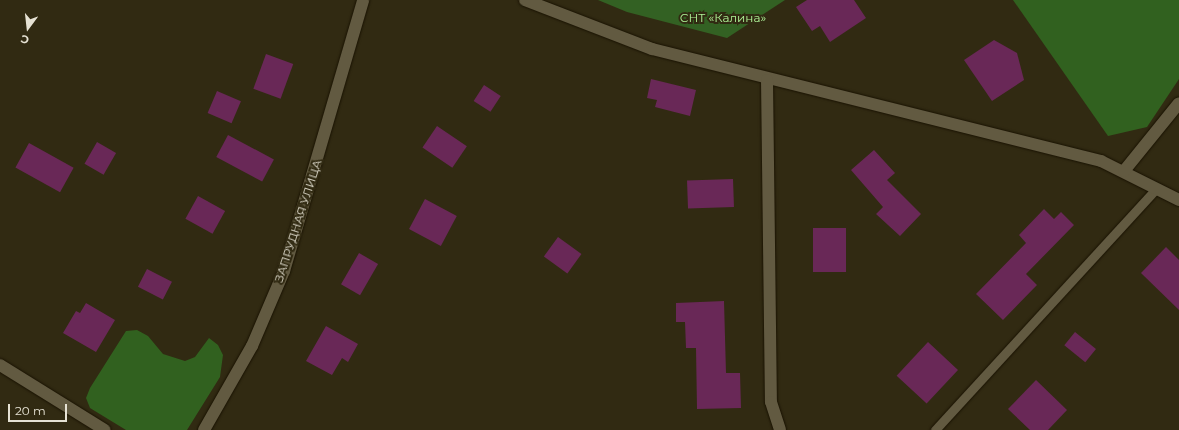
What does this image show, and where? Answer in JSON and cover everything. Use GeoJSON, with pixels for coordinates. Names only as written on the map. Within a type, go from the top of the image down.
{"type":"FeatureCollection","features":[{"type":"Feature","properties":{"kind":"street","name":"ЗАПРУДНАЯ УЛИЦА"},"geometry":{"type":"LineString","coordinates":[[204,430],[252,346],[284,270],[364,0]]}},
{"type":"Feature","properties":{"kind":"street"},"geometry":{"type":"LineString","coordinates":[[525,0],[652,49],[767,80],[1101,161],[1124,171],[1179,200]]}},
{"type":"Feature","properties":{"kind":"street"},"geometry":{"type":"LineString","coordinates":[[767,80],[771,402],[780,430]]}},
{"type":"Feature","properties":{"kind":"street"},"geometry":{"type":"LineString","coordinates":[[1124,171],[1179,103]]}},
{"type":"Feature","properties":{"kind":"street"},"geometry":{"type":"LineString","coordinates":[[0,365],[105,430]]}},
{"type":"Feature","properties":{"kind":"lane"},"geometry":{"type":"LineString","coordinates":[[935,430],[1157,188]]}},
{"type":"Feature","properties":{"kind":"green space","name":"СНТ «Калина»"},"geometry":{"type":"Polygon","coordinates":[[[598,0],[785,0],[727,38],[627,12],[598,0]]]}},
{"type":"Feature","properties":{"kind":"green space"},"geometry":{"type":"Polygon","coordinates":[[[1013,0],[1179,0],[1179,79],[1147,127],[1108,136],[1013,0]]]}},
{"type":"Feature","properties":{"kind":"green space"},"geometry":{"type":"Polygon","coordinates":[[[137,330],[148,336],[163,354],[185,361],[195,357],[209,338],[218,345],[223,355],[220,377],[187,430],[126,430],[90,408],[86,398],[90,388],[126,331],[137,330]]]}},
{"type":"Feature","properties":{"kind":"building"},"geometry":{"type":"Polygon","coordinates":[[[807,0],[854,0],[866,18],[830,42],[820,26],[812,31],[796,7],[807,0]]]}},
{"type":"Feature","properties":{"kind":"building"},"geometry":{"type":"Polygon","coordinates":[[[994,40],[1017,53],[1024,80],[992,101],[964,60],[994,40]]]}},
{"type":"Feature","properties":{"kind":"building"},"geometry":{"type":"Polygon","coordinates":[[[266,54],[293,64],[281,99],[253,89],[266,54]]]}},
{"type":"Feature","properties":{"kind":"building"},"geometry":{"type":"Polygon","coordinates":[[[651,79],[696,90],[690,116],[655,107],[657,100],[647,98],[651,79]]]}},
{"type":"Feature","properties":{"kind":"building"},"geometry":{"type":"Polygon","coordinates":[[[484,85],[501,96],[490,112],[474,101],[484,85]]]}},
{"type":"Feature","properties":{"kind":"building"},"geometry":{"type":"Polygon","coordinates":[[[217,91],[241,101],[232,123],[208,113],[217,91]]]}},
{"type":"Feature","properties":{"kind":"building"},"geometry":{"type":"Polygon","coordinates":[[[437,126],[467,146],[452,168],[422,148],[437,126]]]}},
{"type":"Feature","properties":{"kind":"building"},"geometry":{"type":"Polygon","coordinates":[[[228,135],[274,159],[262,181],[216,157],[228,135]]]}},
{"type":"Feature","properties":{"kind":"building"},"geometry":{"type":"Polygon","coordinates":[[[97,142],[116,153],[104,175],[84,164],[97,142]]]}},
{"type":"Feature","properties":{"kind":"building"},"geometry":{"type":"Polygon","coordinates":[[[29,143],[74,168],[60,192],[15,167],[29,143]]]}},
{"type":"Feature","properties":{"kind":"building"},"geometry":{"type":"Polygon","coordinates":[[[874,150],[895,173],[887,180],[921,214],[900,236],[876,214],[883,207],[851,170],[874,150]]]}},
{"type":"Feature","properties":{"kind":"building"},"geometry":{"type":"Polygon","coordinates":[[[733,179],[734,207],[688,209],[687,181],[733,179]]]}},
{"type":"Feature","properties":{"kind":"building"},"geometry":{"type":"Polygon","coordinates":[[[198,196],[225,211],[213,234],[185,219],[198,196]]]}},
{"type":"Feature","properties":{"kind":"building"},"geometry":{"type":"Polygon","coordinates":[[[425,199],[457,216],[441,246],[409,229],[425,199]]]}},
{"type":"Feature","properties":{"kind":"building"},"geometry":{"type":"Polygon","coordinates":[[[1044,209],[1054,219],[1061,212],[1074,225],[1026,274],[1037,285],[1003,320],[976,294],[1026,243],[1019,235],[1044,209]]]}},
{"type":"Feature","properties":{"kind":"building"},"geometry":{"type":"Polygon","coordinates":[[[813,228],[846,228],[846,272],[813,272],[813,228]]]}},
{"type":"Feature","properties":{"kind":"building"},"geometry":{"type":"Polygon","coordinates":[[[558,237],[581,254],[567,273],[544,256],[558,237]]]}},
{"type":"Feature","properties":{"kind":"building"},"geometry":{"type":"Polygon","coordinates":[[[1166,247],[1179,260],[1179,310],[1141,273],[1166,247]]]}},
{"type":"Feature","properties":{"kind":"building"},"geometry":{"type":"Polygon","coordinates":[[[359,253],[378,264],[360,295],[341,284],[359,253]]]}},
{"type":"Feature","properties":{"kind":"building"},"geometry":{"type":"Polygon","coordinates":[[[147,269],[172,282],[163,300],[138,287],[147,269]]]}},
{"type":"Feature","properties":{"kind":"building"},"geometry":{"type":"Polygon","coordinates":[[[724,301],[726,373],[740,373],[741,408],[697,409],[696,348],[686,348],[685,322],[676,322],[676,303],[724,301]]]}},
{"type":"Feature","properties":{"kind":"building"},"geometry":{"type":"Polygon","coordinates":[[[86,303],[115,320],[96,352],[63,333],[76,311],[80,313],[86,303]]]}},
{"type":"Feature","properties":{"kind":"building"},"geometry":{"type":"Polygon","coordinates":[[[326,326],[358,344],[348,362],[342,358],[332,375],[306,361],[326,326]]]}},
{"type":"Feature","properties":{"kind":"building"},"geometry":{"type":"Polygon","coordinates":[[[1075,332],[1096,349],[1085,362],[1064,345],[1075,332]]]}},
{"type":"Feature","properties":{"kind":"building"},"geometry":{"type":"Polygon","coordinates":[[[928,342],[958,370],[927,404],[897,376],[928,342]]]}},
{"type":"Feature","properties":{"kind":"building"},"geometry":{"type":"Polygon","coordinates":[[[1036,380],[1067,410],[1048,430],[1030,430],[1008,409],[1036,380]]]}}]}
